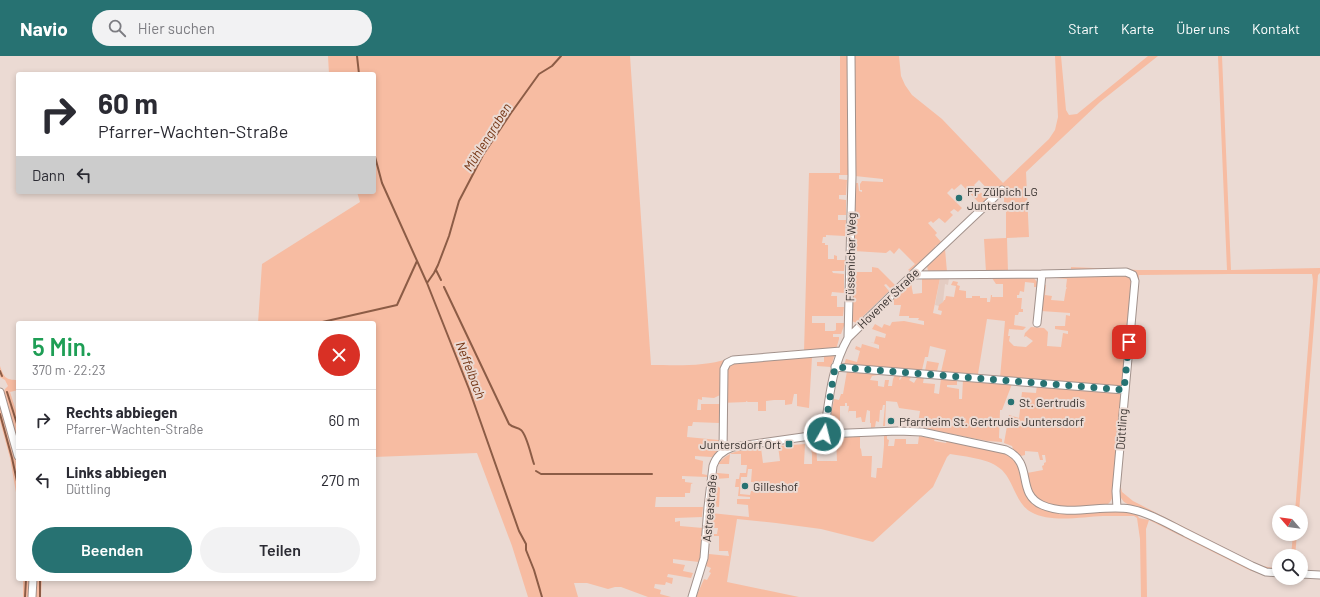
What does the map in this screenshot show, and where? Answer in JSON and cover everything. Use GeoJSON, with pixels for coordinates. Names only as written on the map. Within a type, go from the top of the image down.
{"type":"FeatureCollection","features":[{"type":"Feature","properties":{"kind":"street","name":"Füssenicher Weg"},"geometry":{"type":"LineString","coordinates":[[848,338],[852,176],[852,56]]}},
{"type":"Feature","properties":{"kind":"street","name":"Hovener Straße"},"geometry":{"type":"LineString","coordinates":[[824,434],[835,367],[848,338],[1002,190]]}},
{"type":"Feature","properties":{"kind":"street","name":"Düttling"},"geometry":{"type":"LineString","coordinates":[[912,275],[1126,272],[1134,276],[1135,281],[1116,490],[1117,508]]}},
{"type":"Feature","properties":{"kind":"street"},"geometry":{"type":"LineString","coordinates":[[1037,323],[1042,274]]}},
{"type":"Feature","properties":{"kind":"street"},"geometry":{"type":"LineString","coordinates":[[841,351],[733,360],[727,363],[724,369],[723,452],[733,447],[824,434],[885,431],[912,431],[1003,449],[1012,453],[1020,461],[1028,492],[1040,504],[1050,508],[1117,508],[1144,513],[1252,566],[1266,572],[1272,572]]}},
{"type":"Feature","properties":{"kind":"street"},"geometry":{"type":"LineString","coordinates":[[835,367],[1124,390]]}},
{"type":"Feature","properties":{"kind":"street"},"geometry":{"type":"LineString","coordinates":[[0,392],[16,449]]}},
{"type":"Feature","properties":{"kind":"street","name":"Astreastraße"},"geometry":{"type":"LineString","coordinates":[[692,597],[704,558],[713,466],[716,458],[723,452]]}},
{"type":"Feature","properties":{"kind":"street"},"geometry":{"type":"LineString","coordinates":[[1308,574],[1320,575]]}},
{"type":"Feature","properties":{"kind":"street"},"geometry":{"type":"LineString","coordinates":[[32,581],[32,597]]}},
{"type":"Feature","properties":{"kind":"shaded area"},"geometry":{"type":"Polygon","coordinates":[[[328,56],[630,56],[651,365],[680,365],[804,352],[809,173],[840,173],[840,56],[848,56],[849,175],[839,175],[839,179],[847,180],[846,195],[839,195],[839,199],[846,200],[846,215],[838,215],[838,220],[846,220],[845,236],[826,235],[826,237],[823,237],[822,243],[828,245],[828,259],[834,259],[834,255],[837,256],[837,260],[845,260],[844,271],[832,271],[833,273],[844,274],[844,293],[832,292],[831,296],[837,296],[837,307],[844,307],[843,316],[812,316],[812,323],[825,323],[825,331],[836,330],[836,323],[845,323],[841,334],[833,334],[833,337],[839,337],[839,339],[831,367],[817,366],[817,362],[824,362],[824,356],[812,357],[809,408],[797,406],[797,394],[794,394],[792,404],[785,405],[785,400],[766,401],[766,411],[758,411],[758,402],[746,401],[720,403],[720,395],[714,398],[702,397],[702,400],[698,399],[697,410],[701,410],[701,404],[720,404],[719,423],[693,422],[692,426],[688,426],[687,437],[719,440],[719,447],[716,449],[718,451],[712,457],[695,456],[695,459],[703,461],[702,474],[707,475],[707,477],[682,476],[682,479],[685,479],[685,482],[693,483],[691,484],[690,493],[685,493],[685,497],[656,497],[655,507],[703,507],[702,517],[675,518],[675,522],[680,521],[680,526],[703,528],[701,556],[699,562],[673,559],[673,563],[685,565],[683,571],[693,573],[691,578],[668,574],[667,577],[673,578],[672,584],[666,582],[665,585],[655,584],[654,588],[661,590],[660,594],[671,597],[648,597],[621,587],[608,589],[587,583],[574,583],[578,597],[528,597],[512,546],[477,453],[376,457],[376,321],[258,321],[262,264],[360,202],[358,194],[376,194],[376,72],[329,72],[328,56]]]}},
{"type":"Feature","properties":{"kind":"shaded area"},"geometry":{"type":"Polygon","coordinates":[[[855,56],[899,56],[901,76],[912,95],[942,119],[1003,183],[1049,139],[1055,130],[1058,117],[1055,56],[1061,56],[1066,110],[1069,115],[1077,114],[1148,56],[1158,56],[1100,102],[1026,172],[1029,237],[1007,238],[1008,272],[986,272],[984,239],[1006,238],[1006,211],[1004,211],[1004,193],[999,188],[992,194],[979,180],[974,185],[987,199],[981,205],[961,184],[954,190],[952,188],[947,193],[962,208],[958,212],[954,209],[950,212],[953,215],[945,223],[939,218],[933,223],[931,221],[928,223],[937,233],[935,235],[941,242],[937,246],[936,245],[935,248],[910,271],[908,270],[915,264],[899,248],[894,254],[890,250],[886,253],[854,251],[855,183],[858,183],[859,191],[862,192],[862,190],[860,190],[860,184],[862,181],[883,182],[883,179],[855,176],[855,56]]]}},
{"type":"Feature","properties":{"kind":"shaded area"},"geometry":{"type":"Polygon","coordinates":[[[1218,56],[1222,56],[1231,270],[1320,268],[1320,273],[1318,275],[1300,505],[1296,505],[1311,310],[1312,274],[1139,275],[1120,484],[1122,492],[1133,501],[1251,561],[1272,568],[1272,570],[1266,569],[1133,507],[1124,502],[1118,494],[1135,275],[1071,270],[1071,267],[1138,270],[1227,270],[1218,56]]]}},
{"type":"Feature","properties":{"kind":"shaded area"},"geometry":{"type":"Polygon","coordinates":[[[945,249],[947,272],[928,271],[927,266],[945,249]]]}},
{"type":"Feature","properties":{"kind":"shaded area"},"geometry":{"type":"Polygon","coordinates":[[[872,267],[878,268],[895,285],[891,289],[886,284],[884,285],[889,291],[856,323],[852,321],[853,272],[872,272],[872,267]]]}},
{"type":"Feature","properties":{"kind":"shaded area"},"geometry":{"type":"Polygon","coordinates":[[[1126,274],[1133,280],[1123,385],[1121,387],[1000,378],[1005,321],[987,319],[978,374],[941,372],[946,350],[930,346],[928,357],[925,357],[922,370],[844,365],[846,359],[857,362],[860,351],[855,349],[856,346],[861,348],[862,344],[879,349],[879,345],[870,342],[874,343],[876,336],[885,338],[886,334],[872,329],[875,324],[882,328],[884,324],[890,326],[892,322],[904,321],[924,325],[924,321],[918,320],[919,318],[899,316],[901,305],[894,305],[894,298],[914,278],[914,283],[911,283],[913,294],[922,293],[922,278],[940,278],[933,313],[941,315],[942,311],[938,310],[939,305],[945,300],[946,296],[954,297],[956,286],[951,285],[953,281],[958,282],[957,285],[960,286],[959,290],[966,291],[966,298],[980,296],[980,298],[987,298],[987,302],[990,302],[991,295],[992,297],[1003,297],[1003,284],[996,284],[992,278],[1033,277],[1038,283],[1037,287],[1034,287],[1034,283],[1025,282],[1024,292],[1020,291],[1019,295],[1017,295],[1017,298],[1022,298],[1021,309],[1023,309],[1023,312],[1019,312],[1018,315],[1015,315],[1014,325],[1026,327],[1023,330],[1009,329],[1009,341],[1014,346],[1026,347],[1033,341],[1026,336],[1024,337],[1025,333],[1031,327],[1044,328],[1048,332],[1047,346],[1061,347],[1063,333],[1068,334],[1068,331],[1055,329],[1055,326],[1065,326],[1066,315],[1070,316],[1070,313],[1041,311],[1043,284],[1046,285],[1045,295],[1052,296],[1051,300],[1064,301],[1067,288],[1067,279],[1056,277],[1126,274]]]}},
{"type":"Feature","properties":{"kind":"shaded area"},"geometry":{"type":"Polygon","coordinates":[[[940,278],[949,278],[948,285],[945,284],[943,302],[939,306],[935,305],[940,278]]]}},
{"type":"Feature","properties":{"kind":"shaded area"},"geometry":{"type":"Polygon","coordinates":[[[927,361],[939,363],[937,371],[925,371],[927,361]]]}},
{"type":"Feature","properties":{"kind":"shaded area"},"geometry":{"type":"Polygon","coordinates":[[[0,366],[6,377],[16,380],[16,390],[10,392],[16,411],[16,436],[3,394],[8,386],[5,380],[0,377],[0,366]]]}},
{"type":"Feature","properties":{"kind":"shaded area"},"geometry":{"type":"Polygon","coordinates":[[[847,371],[878,373],[878,375],[872,376],[870,380],[878,381],[878,386],[884,387],[885,380],[889,380],[888,386],[892,386],[895,375],[902,375],[899,379],[900,380],[903,375],[912,376],[909,380],[914,383],[918,376],[924,377],[923,383],[935,384],[934,393],[939,394],[941,378],[955,379],[957,381],[957,385],[947,385],[947,387],[959,389],[959,399],[962,399],[963,380],[1012,384],[1002,410],[1000,410],[999,438],[1002,439],[1002,442],[987,441],[927,429],[927,424],[925,428],[922,429],[922,424],[918,423],[920,411],[899,408],[897,402],[886,401],[885,426],[883,426],[885,405],[883,405],[882,410],[880,410],[879,422],[876,421],[875,427],[871,428],[870,411],[867,410],[865,422],[862,422],[861,417],[856,418],[856,411],[849,411],[848,413],[849,406],[845,403],[845,406],[840,406],[840,426],[836,426],[835,416],[831,416],[834,399],[839,400],[841,394],[843,394],[847,371]]]}},
{"type":"Feature","properties":{"kind":"shaded area"},"geometry":{"type":"Polygon","coordinates":[[[1037,385],[1119,393],[1122,397],[1114,495],[1106,506],[1065,507],[1054,505],[1045,503],[1031,492],[1027,473],[1043,470],[1042,466],[1046,462],[1045,455],[1042,455],[1043,460],[1040,460],[1038,452],[1025,451],[1025,455],[1021,456],[1013,449],[1012,446],[1004,443],[1009,415],[1019,418],[1022,392],[1036,393],[1037,385]]]}},
{"type":"Feature","properties":{"kind":"shaded area"},"geometry":{"type":"Polygon","coordinates":[[[0,403],[16,462],[16,492],[10,458],[0,421],[0,403]]]}},
{"type":"Feature","properties":{"kind":"shaded area"},"geometry":{"type":"Polygon","coordinates":[[[884,435],[887,435],[887,439],[889,440],[888,446],[894,446],[895,439],[906,439],[906,444],[918,444],[919,436],[935,439],[934,441],[946,443],[947,441],[950,441],[1005,453],[1016,460],[1038,506],[1121,510],[1137,514],[1139,518],[1149,520],[1146,529],[1147,597],[1141,597],[1140,539],[1137,518],[1134,516],[1103,516],[1057,518],[1039,515],[1031,512],[1022,504],[1006,475],[997,466],[984,460],[950,454],[947,457],[933,487],[873,542],[821,529],[737,519],[727,582],[799,597],[696,597],[704,579],[707,580],[711,573],[709,572],[711,568],[706,566],[709,554],[729,556],[728,551],[719,551],[719,536],[714,536],[714,534],[717,534],[718,528],[711,528],[710,536],[711,513],[749,517],[748,505],[737,504],[737,499],[750,499],[750,497],[738,496],[739,487],[735,487],[736,479],[739,479],[740,473],[746,473],[747,465],[741,465],[741,454],[730,454],[743,450],[761,448],[763,463],[780,461],[778,446],[805,444],[804,464],[812,464],[810,444],[814,443],[814,440],[816,440],[817,461],[837,461],[836,438],[860,436],[862,456],[872,456],[871,477],[876,478],[877,468],[882,468],[884,435]],[[748,469],[747,477],[741,477],[740,494],[750,495],[751,491],[753,491],[753,482],[751,482],[752,469],[748,469]]]}},
{"type":"Feature","properties":{"kind":"shaded area"},"geometry":{"type":"Polygon","coordinates":[[[730,454],[729,464],[718,464],[723,459],[730,454]]]}},
{"type":"Feature","properties":{"kind":"shaded area"},"geometry":{"type":"Polygon","coordinates":[[[717,470],[717,473],[729,474],[729,478],[715,479],[717,470]]]}},
{"type":"Feature","properties":{"kind":"shaded area"},"geometry":{"type":"Polygon","coordinates":[[[714,484],[720,488],[719,507],[711,506],[714,484]]]}},
{"type":"Feature","properties":{"kind":"shaded area"},"geometry":{"type":"Polygon","coordinates":[[[1153,519],[1272,572],[1272,576],[1263,575],[1249,570],[1149,520],[1153,519]]]}},
{"type":"Feature","properties":{"kind":"shaded area"},"geometry":{"type":"Polygon","coordinates":[[[1292,541],[1296,541],[1296,549],[1292,549],[1292,541]]]}},
{"type":"Feature","properties":{"kind":"shaded area"},"geometry":{"type":"Polygon","coordinates":[[[23,581],[29,581],[29,597],[23,597],[23,581]]]}},
{"type":"Feature","properties":{"kind":"shaded area"},"geometry":{"type":"Polygon","coordinates":[[[35,581],[42,581],[41,597],[35,597],[35,581]]]}},
{"type":"Feature","properties":{"kind":"waterway","name":"Neffelbach"},"geometry":{"type":"LineString","coordinates":[[357,56],[359,72]]}},
{"type":"Feature","properties":{"kind":"waterway","name":"Mühlengraben"},"geometry":{"type":"LineString","coordinates":[[427,283],[438,265],[449,236],[459,201],[483,155],[539,74],[552,66],[561,56]]}},
{"type":"Feature","properties":{"kind":"waterway","name":"Neffelbach"},"geometry":{"type":"LineString","coordinates":[[376,160],[382,183],[427,283],[469,389],[519,531],[526,544],[526,550],[542,597]]}},
{"type":"Feature","properties":{"kind":"waterway"},"geometry":{"type":"LineString","coordinates":[[327,321],[397,305],[417,261]]}},
{"type":"Feature","properties":{"kind":"waterway"},"geometry":{"type":"LineString","coordinates":[[436,270],[441,280]]}},
{"type":"Feature","properties":{"kind":"waterway"},"geometry":{"type":"LineString","coordinates":[[444,287],[509,424],[521,430],[525,436],[534,464]]}},
{"type":"Feature","properties":{"kind":"waterway"},"geometry":{"type":"LineString","coordinates":[[0,371],[2,376]]}},
{"type":"Feature","properties":{"kind":"waterway"},"geometry":{"type":"LineString","coordinates":[[7,392],[16,421]]}},
{"type":"Feature","properties":{"kind":"waterway"},"geometry":{"type":"LineString","coordinates":[[0,414],[16,477]]}},
{"type":"Feature","properties":{"kind":"waterway"},"geometry":{"type":"LineString","coordinates":[[536,471],[541,474],[652,474]]}},
{"type":"Feature","properties":{"kind":"waterway"},"geometry":{"type":"LineString","coordinates":[[25,597],[26,581]]}},
{"type":"Feature","properties":{"kind":"waterway"},"geometry":{"type":"LineString","coordinates":[[40,581],[40,597]]}},
{"type":"Feature","properties":{"kind":"place","name":"FF Zülpich LG Juntersdorf"},"geometry":{"type":"Point","coordinates":[959,198]}},
{"type":"Feature","properties":{"kind":"place","name":"St. Gertrudis"},"geometry":{"type":"Point","coordinates":[1011,402]}},
{"type":"Feature","properties":{"kind":"place","name":"Pfarrheim St. Gertrudis Juntersdorf"},"geometry":{"type":"Point","coordinates":[891,421]}},
{"type":"Feature","properties":{"kind":"place","name":"Juntersdorf Ort"},"geometry":{"type":"Point","coordinates":[789,444]}},
{"type":"Feature","properties":{"kind":"place","name":"Gilleshof"},"geometry":{"type":"Point","coordinates":[745,486]}},
{"type":"Feature","properties":{"kind":"route"},"geometry":{"type":"LineString","coordinates":[[824,434],[835,367],[1124,390],[1129,342]]}}]}
